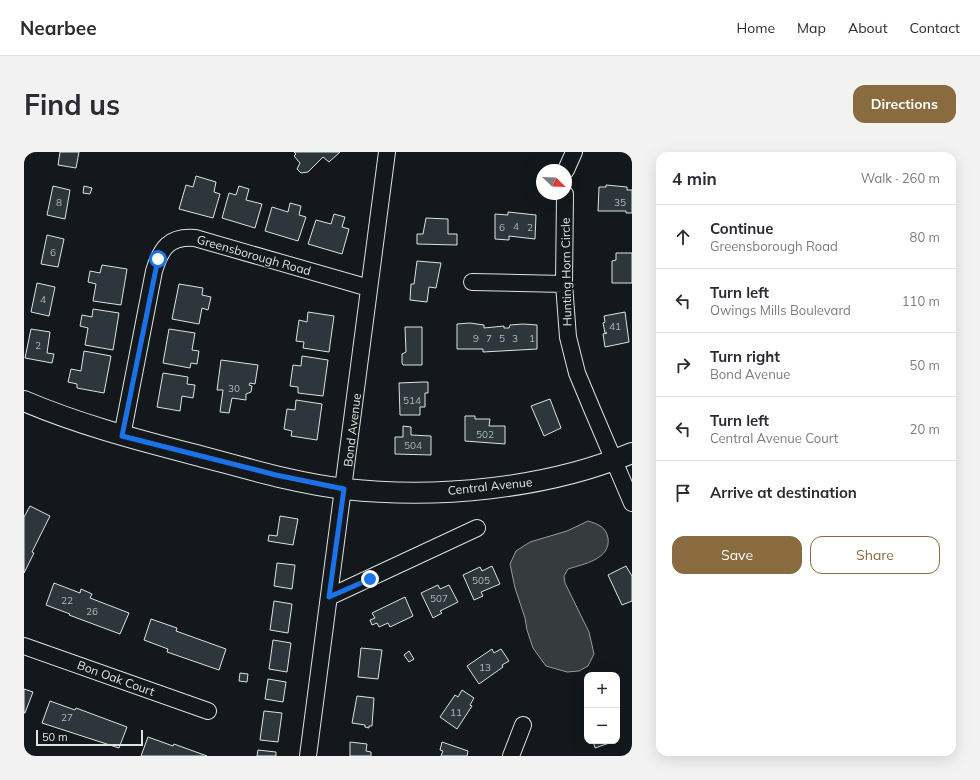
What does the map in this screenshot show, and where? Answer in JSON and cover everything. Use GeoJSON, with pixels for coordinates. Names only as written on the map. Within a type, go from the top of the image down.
{"type":"FeatureCollection","features":[{"type":"Feature","properties":{"kind":"main road","name":"Central Avenue"},"geometry":{"type":"LineString","coordinates":[[24,401],[73,420],[122,436],[276,475],[344,489],[417,492],[472,489],[560,476],[613,461],[632,453]]}},
{"type":"Feature","properties":{"kind":"street","name":"Bond Avenue"},"geometry":{"type":"LineString","coordinates":[[308,756],[387,152]]}},
{"type":"Feature","properties":{"kind":"street"},"geometry":{"type":"LineString","coordinates":[[567,164],[574,152]]}},
{"type":"Feature","properties":{"kind":"street","name":"Hunting Horn Circle"},"geometry":{"type":"LineString","coordinates":[[565,200],[564,284],[568,337],[578,373],[613,461],[632,503]]}},
{"type":"Feature","properties":{"kind":"street","name":"Greensborough Road"},"geometry":{"type":"LineString","coordinates":[[122,436],[154,271],[164,248],[174,240],[184,237],[195,238],[370,288]]}},
{"type":"Feature","properties":{"kind":"street"},"geometry":{"type":"LineString","coordinates":[[472,282],[564,284]]}},
{"type":"Feature","properties":{"kind":"street"},"geometry":{"type":"LineString","coordinates":[[329,597],[477,528]]}},
{"type":"Feature","properties":{"kind":"street","name":"Bon Oak Court"},"geometry":{"type":"LineString","coordinates":[[24,646],[208,711]]}},
{"type":"Feature","properties":{"kind":"street"},"geometry":{"type":"LineString","coordinates":[[511,756],[523,725]]}},
{"type":"Feature","properties":{"kind":"shaded area"},"geometry":{"type":"Polygon","coordinates":[[[588,521],[598,525],[605,531],[608,538],[608,545],[601,556],[588,563],[568,569],[564,576],[565,583],[589,632],[594,654],[588,666],[579,671],[567,672],[546,666],[533,648],[515,588],[510,564],[516,551],[530,542],[567,531],[588,521]]]}},
{"type":"Feature","properties":{"kind":"building"},"geometry":{"type":"Polygon","coordinates":[[[60,152],[79,152],[76,168],[58,165],[60,152]]]}},
{"type":"Feature","properties":{"kind":"building"},"geometry":{"type":"Polygon","coordinates":[[[294,152],[340,152],[329,162],[323,157],[308,172],[301,173],[297,169],[300,163],[294,156],[296,154],[294,152]]]}},
{"type":"Feature","properties":{"kind":"building"},"geometry":{"type":"Polygon","coordinates":[[[196,176],[216,182],[214,192],[220,194],[213,218],[179,209],[186,185],[193,187],[196,176]]]}},
{"type":"Feature","properties":{"kind":"building"},"geometry":{"type":"Polygon","coordinates":[[[606,185],[627,187],[627,190],[632,190],[632,213],[626,213],[626,211],[598,211],[599,187],[606,187],[606,185]]]}},
{"type":"Feature","properties":{"kind":"building"},"geometry":{"type":"Polygon","coordinates":[[[53,186],[70,190],[65,219],[47,215],[53,186]]]}},
{"type":"Feature","properties":{"kind":"building"},"geometry":{"type":"Polygon","coordinates":[[[84,186],[92,188],[90,194],[83,193],[84,186]]]}},
{"type":"Feature","properties":{"kind":"building"},"geometry":{"type":"Polygon","coordinates":[[[239,186],[249,189],[246,200],[262,204],[255,228],[222,218],[229,193],[236,195],[239,186]]]}},
{"type":"Feature","properties":{"kind":"building"},"geometry":{"type":"Polygon","coordinates":[[[290,203],[301,206],[299,215],[306,217],[298,241],[265,231],[272,207],[288,212],[290,203]]]}},
{"type":"Feature","properties":{"kind":"building"},"geometry":{"type":"Polygon","coordinates":[[[508,212],[536,215],[535,239],[509,236],[509,240],[495,239],[495,214],[508,215],[508,212]]]}},
{"type":"Feature","properties":{"kind":"building"},"geometry":{"type":"Polygon","coordinates":[[[334,214],[345,217],[342,227],[349,229],[342,254],[308,244],[316,220],[331,224],[334,214]]]}},
{"type":"Feature","properties":{"kind":"building"},"geometry":{"type":"Polygon","coordinates":[[[426,218],[448,219],[448,234],[457,234],[457,245],[417,244],[417,234],[423,234],[426,218]]]}},
{"type":"Feature","properties":{"kind":"building"},"geometry":{"type":"Polygon","coordinates":[[[47,235],[64,239],[58,267],[41,264],[47,235]]]}},
{"type":"Feature","properties":{"kind":"building"},"geometry":{"type":"Polygon","coordinates":[[[616,253],[632,253],[632,283],[612,283],[612,261],[616,260],[616,253]]]}},
{"type":"Feature","properties":{"kind":"building"},"geometry":{"type":"Polygon","coordinates":[[[417,261],[441,263],[436,288],[429,287],[427,302],[410,300],[411,284],[414,284],[417,261]]]}},
{"type":"Feature","properties":{"kind":"building"},"geometry":{"type":"Polygon","coordinates":[[[102,265],[127,269],[121,305],[93,301],[96,284],[88,282],[90,271],[100,273],[102,265]]]}},
{"type":"Feature","properties":{"kind":"building"},"geometry":{"type":"Polygon","coordinates":[[[37,283],[55,287],[49,316],[31,312],[37,283]]]}},
{"type":"Feature","properties":{"kind":"building"},"geometry":{"type":"Polygon","coordinates":[[[179,284],[203,288],[202,295],[211,297],[208,310],[202,308],[199,324],[172,319],[179,284]]]}},
{"type":"Feature","properties":{"kind":"building"},"geometry":{"type":"Polygon","coordinates":[[[93,309],[119,313],[113,350],[85,345],[88,328],[80,326],[82,315],[92,317],[93,309]]]}},
{"type":"Feature","properties":{"kind":"building"},"geometry":{"type":"Polygon","coordinates":[[[308,312],[334,316],[329,352],[303,348],[304,342],[296,341],[299,320],[307,322],[308,312]]]}},
{"type":"Feature","properties":{"kind":"building"},"geometry":{"type":"Polygon","coordinates":[[[625,312],[629,342],[605,347],[603,334],[607,333],[605,333],[603,323],[605,322],[604,316],[625,312]]]}},
{"type":"Feature","properties":{"kind":"building"},"geometry":{"type":"Polygon","coordinates":[[[470,323],[484,325],[484,328],[504,326],[504,328],[509,328],[510,325],[523,324],[537,325],[537,349],[483,352],[483,349],[457,349],[457,324],[470,323]]]}},
{"type":"Feature","properties":{"kind":"building"},"geometry":{"type":"Polygon","coordinates":[[[405,327],[422,327],[422,365],[403,365],[402,363],[402,354],[406,352],[405,327]]]}},
{"type":"Feature","properties":{"kind":"building"},"geometry":{"type":"Polygon","coordinates":[[[31,329],[50,332],[47,353],[54,354],[52,363],[25,358],[31,329]]]}},
{"type":"Feature","properties":{"kind":"building"},"geometry":{"type":"Polygon","coordinates":[[[169,329],[195,333],[192,350],[199,351],[197,364],[191,363],[190,368],[163,363],[169,329]]]}},
{"type":"Feature","properties":{"kind":"building"},"geometry":{"type":"Polygon","coordinates":[[[84,351],[111,356],[104,393],[77,388],[77,384],[68,382],[71,369],[81,371],[84,351]]]}},
{"type":"Feature","properties":{"kind":"building"},"geometry":{"type":"Polygon","coordinates":[[[302,356],[328,360],[323,396],[298,393],[298,387],[290,386],[293,365],[301,366],[302,356]]]}},
{"type":"Feature","properties":{"kind":"building"},"geometry":{"type":"Polygon","coordinates":[[[221,360],[258,365],[255,384],[250,383],[249,385],[252,386],[251,392],[246,394],[246,400],[232,398],[229,413],[220,412],[223,390],[217,390],[221,360]]]}},
{"type":"Feature","properties":{"kind":"building"},"geometry":{"type":"Polygon","coordinates":[[[163,373],[188,377],[187,384],[195,385],[193,398],[182,396],[180,411],[157,407],[163,373]]]}},
{"type":"Feature","properties":{"kind":"building"},"geometry":{"type":"Polygon","coordinates":[[[428,382],[428,393],[425,393],[425,407],[420,407],[420,415],[400,415],[399,383],[428,382]]]}},
{"type":"Feature","properties":{"kind":"building"},"geometry":{"type":"Polygon","coordinates":[[[550,399],[561,428],[544,436],[531,406],[550,399]]]}},
{"type":"Feature","properties":{"kind":"building"},"geometry":{"type":"Polygon","coordinates":[[[296,400],[322,404],[317,440],[291,436],[292,431],[284,429],[287,409],[295,410],[296,400]]]}},
{"type":"Feature","properties":{"kind":"building"},"geometry":{"type":"Polygon","coordinates":[[[465,416],[475,416],[475,419],[490,419],[489,426],[505,426],[505,444],[465,441],[465,416]]]}},
{"type":"Feature","properties":{"kind":"building"},"geometry":{"type":"Polygon","coordinates":[[[403,426],[411,427],[411,435],[431,436],[431,455],[395,454],[395,437],[403,437],[403,426]]]}},
{"type":"Feature","properties":{"kind":"building"},"geometry":{"type":"Polygon","coordinates":[[[30,506],[50,516],[32,552],[34,553],[24,573],[24,517],[30,506]]]}},
{"type":"Feature","properties":{"kind":"building"},"geometry":{"type":"Polygon","coordinates":[[[280,516],[298,519],[293,545],[268,541],[269,535],[277,536],[280,516]]]}},
{"type":"Feature","properties":{"kind":"building"},"geometry":{"type":"Polygon","coordinates":[[[277,563],[295,565],[292,589],[274,586],[277,563]]]}},
{"type":"Feature","properties":{"kind":"building"},"geometry":{"type":"Polygon","coordinates":[[[492,566],[500,584],[481,592],[483,596],[474,600],[463,575],[480,567],[482,571],[492,566]]]}},
{"type":"Feature","properties":{"kind":"building"},"geometry":{"type":"Polygon","coordinates":[[[626,566],[632,576],[632,601],[622,605],[608,575],[626,566]]]}},
{"type":"Feature","properties":{"kind":"building"},"geometry":{"type":"Polygon","coordinates":[[[54,583],[80,593],[81,589],[92,594],[90,598],[129,613],[120,634],[46,605],[54,583]]]}},
{"type":"Feature","properties":{"kind":"building"},"geometry":{"type":"Polygon","coordinates":[[[438,585],[440,589],[449,585],[458,602],[440,611],[442,613],[433,618],[421,593],[438,585]]]}},
{"type":"Feature","properties":{"kind":"building"},"geometry":{"type":"Polygon","coordinates":[[[405,597],[413,616],[390,627],[388,623],[379,627],[377,623],[372,625],[370,620],[375,618],[372,613],[405,597]]]}},
{"type":"Feature","properties":{"kind":"building"},"geometry":{"type":"Polygon","coordinates":[[[274,601],[292,604],[288,633],[270,630],[274,601]]]}},
{"type":"Feature","properties":{"kind":"building"},"geometry":{"type":"Polygon","coordinates":[[[151,619],[177,628],[176,631],[226,649],[219,670],[167,652],[168,649],[144,640],[151,619]]]}},
{"type":"Feature","properties":{"kind":"building"},"geometry":{"type":"Polygon","coordinates":[[[273,640],[291,643],[287,672],[269,669],[273,640]]]}},
{"type":"Feature","properties":{"kind":"building"},"geometry":{"type":"Polygon","coordinates":[[[361,648],[382,650],[378,679],[358,677],[361,648]]]}},
{"type":"Feature","properties":{"kind":"building"},"geometry":{"type":"Polygon","coordinates":[[[492,649],[494,653],[501,649],[509,661],[479,684],[467,666],[492,649]]]}},
{"type":"Feature","properties":{"kind":"building"},"geometry":{"type":"Polygon","coordinates":[[[409,651],[414,659],[409,662],[404,655],[409,651]]]}},
{"type":"Feature","properties":{"kind":"building"},"geometry":{"type":"Polygon","coordinates":[[[240,673],[248,674],[247,682],[239,681],[240,673]]]}},
{"type":"Feature","properties":{"kind":"building"},"geometry":{"type":"Polygon","coordinates":[[[268,679],[286,682],[283,702],[265,699],[268,679]]]}},
{"type":"Feature","properties":{"kind":"building"},"geometry":{"type":"Polygon","coordinates":[[[24,689],[33,692],[25,713],[24,713],[24,689]]]}},
{"type":"Feature","properties":{"kind":"building"},"geometry":{"type":"Polygon","coordinates":[[[462,690],[474,698],[470,705],[472,706],[457,729],[440,717],[455,695],[458,697],[462,690]]]}},
{"type":"Feature","properties":{"kind":"building"},"geometry":{"type":"Polygon","coordinates":[[[357,696],[374,698],[372,726],[369,726],[369,728],[365,727],[365,725],[352,723],[357,696]]]}},
{"type":"Feature","properties":{"kind":"building"},"geometry":{"type":"Polygon","coordinates":[[[50,701],[75,710],[76,708],[127,727],[119,748],[42,723],[50,701]]]}},
{"type":"Feature","properties":{"kind":"building"},"geometry":{"type":"Polygon","coordinates":[[[264,711],[282,713],[278,742],[260,740],[264,711]]]}},
{"type":"Feature","properties":{"kind":"building"},"geometry":{"type":"Polygon","coordinates":[[[148,737],[173,746],[174,744],[207,756],[141,756],[148,737]]]}},
{"type":"Feature","properties":{"kind":"building"},"geometry":{"type":"Polygon","coordinates":[[[350,742],[367,744],[366,751],[371,752],[371,756],[350,756],[350,742]]]}},
{"type":"Feature","properties":{"kind":"building"},"geometry":{"type":"Polygon","coordinates":[[[442,742],[468,751],[467,756],[441,756],[443,751],[440,750],[442,742]]]}},
{"type":"Feature","properties":{"kind":"building"},"geometry":{"type":"Polygon","coordinates":[[[594,744],[606,744],[595,748],[594,744]]]}},
{"type":"Feature","properties":{"kind":"building"},"geometry":{"type":"Polygon","coordinates":[[[258,750],[276,752],[276,756],[257,756],[258,750]]]}},
{"type":"Feature","properties":{"kind":"route"},"geometry":{"type":"LineString","coordinates":[[158,259],[154,271],[122,436],[276,475],[344,489],[329,597],[370,579]]}}]}
